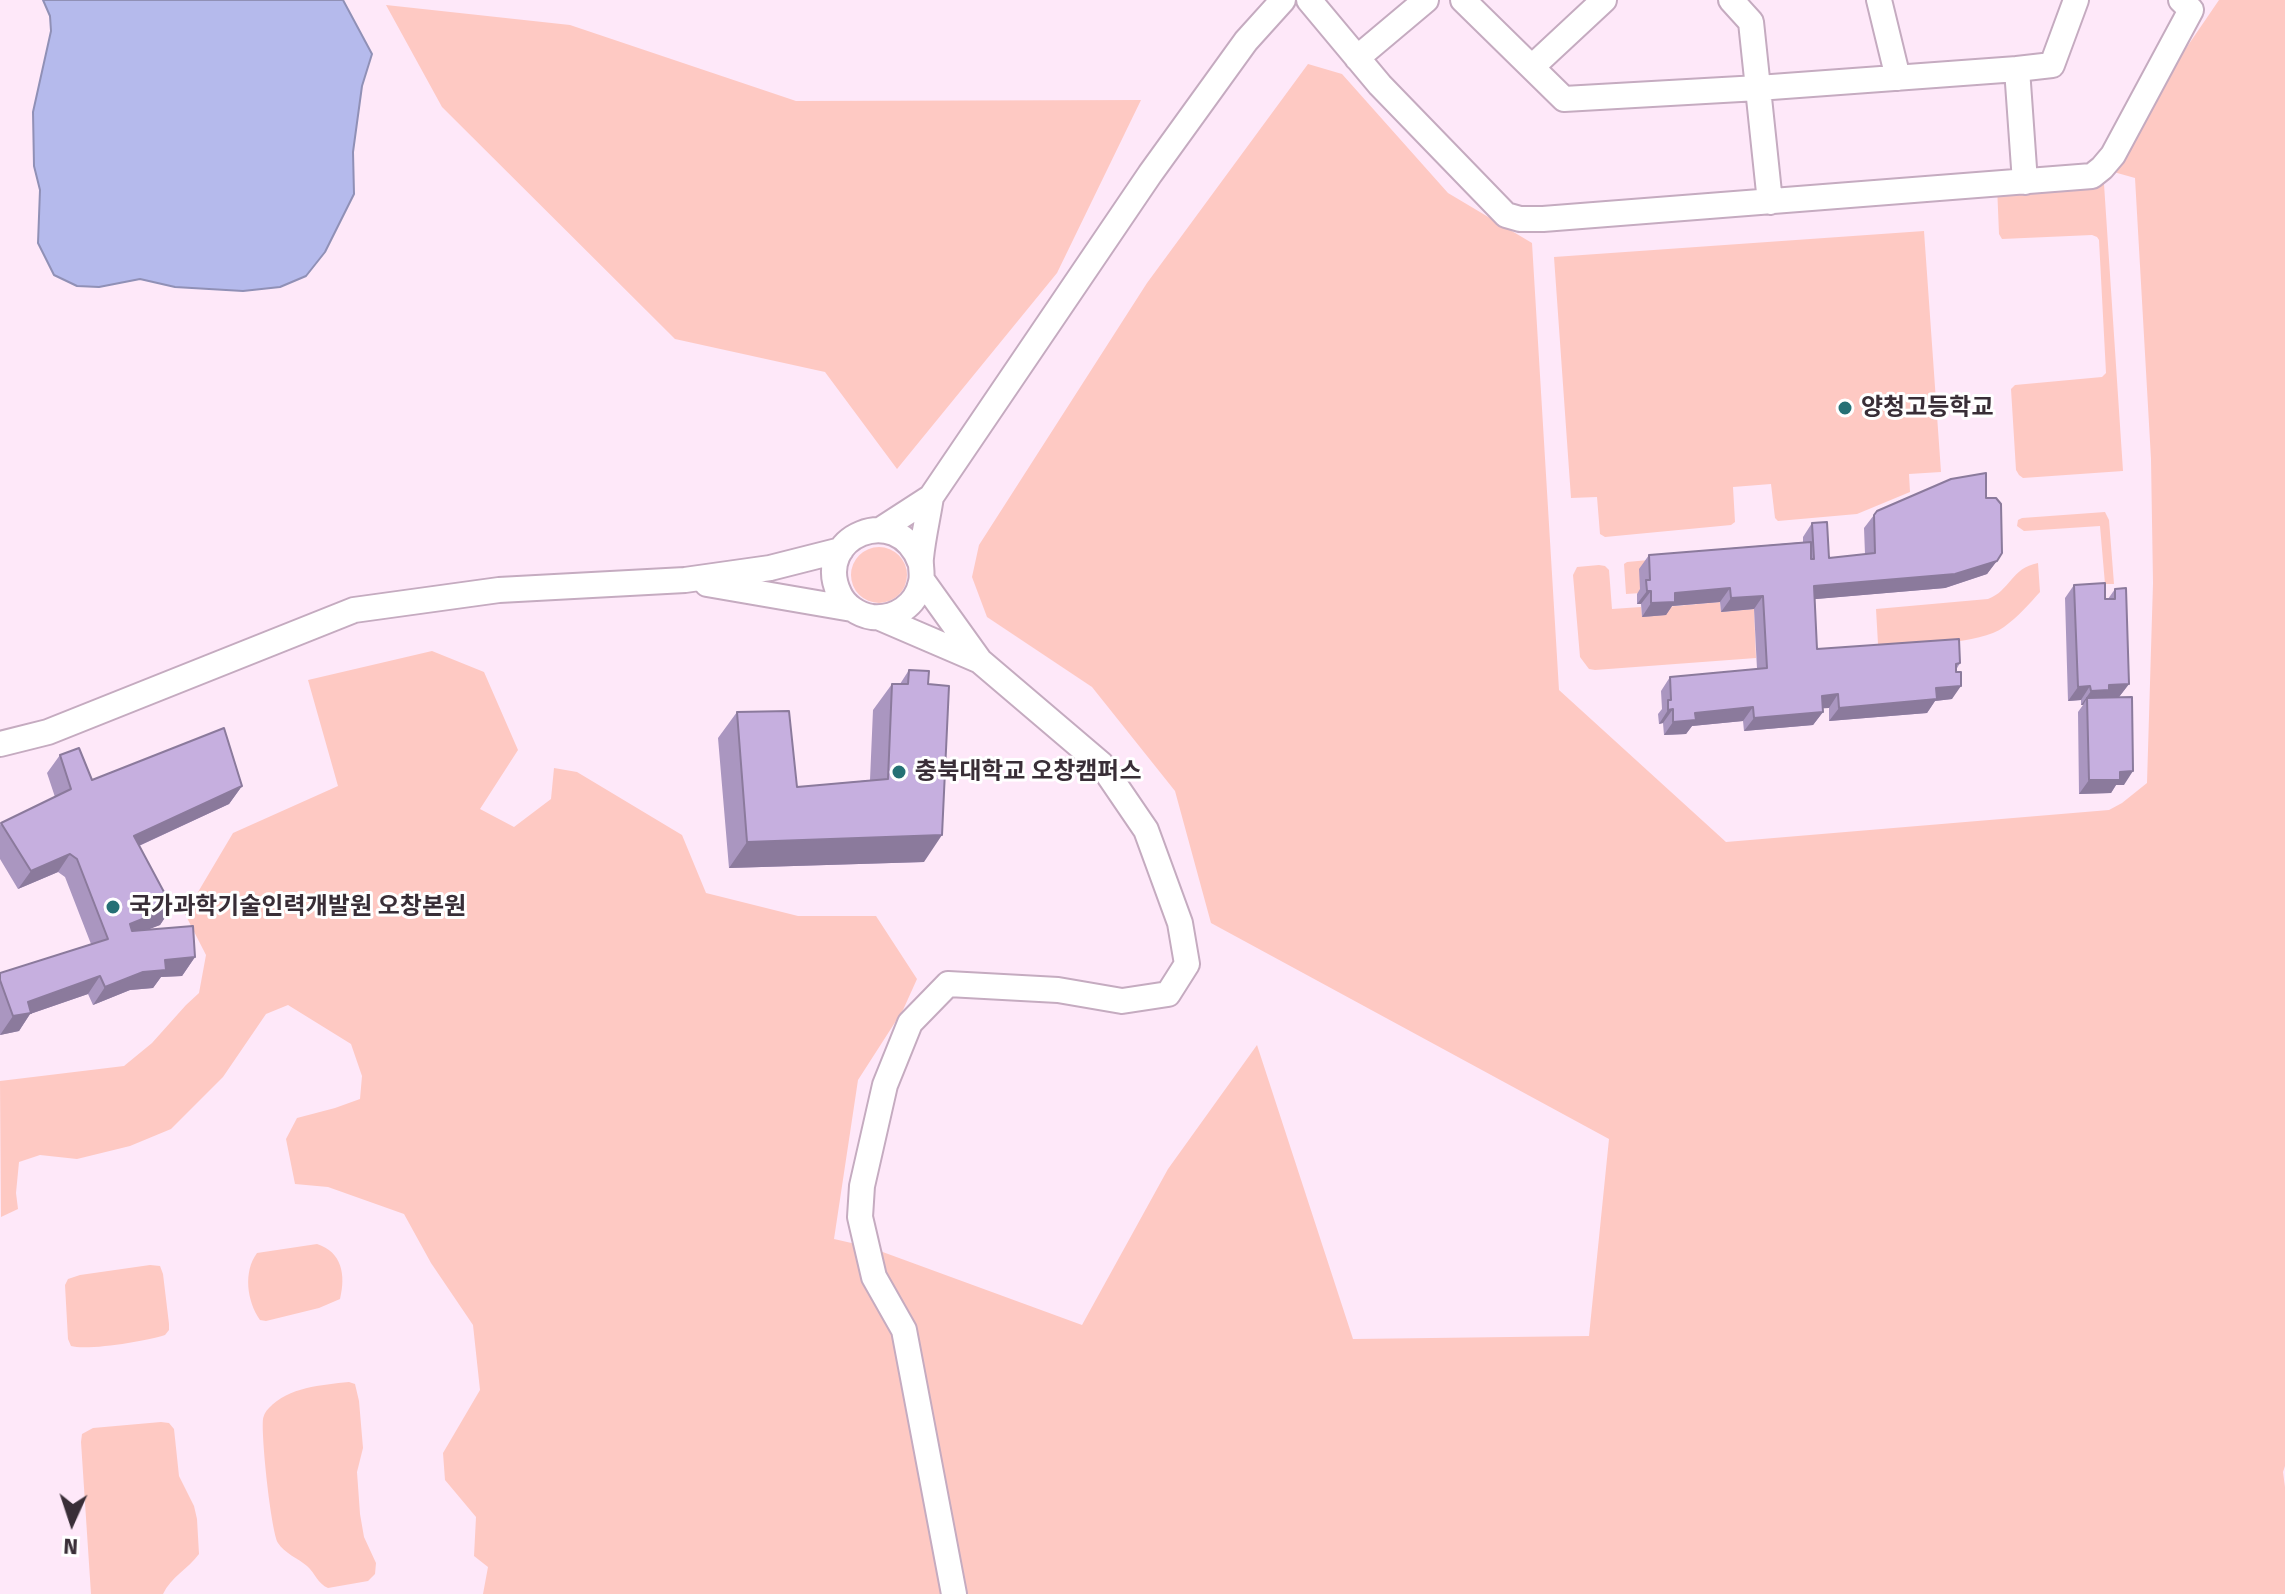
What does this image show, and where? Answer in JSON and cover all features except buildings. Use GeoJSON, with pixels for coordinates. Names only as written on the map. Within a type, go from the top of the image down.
{"type":"FeatureCollection","features":[{"type":"Feature","properties":{"kind":"street"},"geometry":{"type":"LineString","coordinates":[[880,530],[931,497],[1150,174],[1246,41],[1283,0]]}},
{"type":"Feature","properties":{"kind":"street"},"geometry":{"type":"LineString","coordinates":[[1309,0],[1380,85],[1441,150],[1506,215],[1520,219],[2092,176],[2113,155],[2190,3]]}},
{"type":"Feature","properties":{"kind":"street"},"geometry":{"type":"LineString","coordinates":[[1357,58],[1426,0]]}},
{"type":"Feature","properties":{"kind":"street"},"geometry":{"type":"LineString","coordinates":[[1463,0],[1564,99],[1758,88],[2052,65],[2076,0]]}},
{"type":"Feature","properties":{"kind":"street"},"geometry":{"type":"LineString","coordinates":[[1532,67],[1604,0]]}},
{"type":"Feature","properties":{"kind":"street"},"geometry":{"type":"LineString","coordinates":[[1731,0],[1751,22],[1770,202]]}},
{"type":"Feature","properties":{"kind":"street"},"geometry":{"type":"LineString","coordinates":[[1879,0],[1898,78]]}},
{"type":"Feature","properties":{"kind":"street"},"geometry":{"type":"LineString","coordinates":[[2017,69],[2025,182]]}},
{"type":"Feature","properties":{"kind":"street"},"geometry":{"type":"LineString","coordinates":[[880,618],[908,606],[917,594],[931,497]]}},
{"type":"Feature","properties":{"kind":"street"},"geometry":{"type":"LineString","coordinates":[[954,1594],[904,1330],[874,1277],[860,1217],[862,1186],[885,1085],[910,1023],[948,984],[1058,990],[1122,1001],[1168,994],[1187,964],[1180,923],[1146,830],[1101,764],[980,661],[921,571],[916,551],[906,540],[894,532],[866,531],[853,537],[841,550],[833,572],[835,586],[841,599],[852,609],[980,661]]}},
{"type":"Feature","properties":{"kind":"street"},"geometry":{"type":"LineString","coordinates":[[0,744],[48,732],[354,610],[499,590],[685,580],[770,568],[841,550]]}},
{"type":"Feature","properties":{"kind":"street"},"geometry":{"type":"LineString","coordinates":[[685,580],[852,609]]}},
{"type":"Feature","properties":{"kind":"shaded area"},"geometry":{"type":"Polygon","coordinates":[[[2219,0],[2285,0],[2285,1594],[483,1594],[488,1567],[474,1556],[476,1517],[445,1480],[443,1453],[480,1390],[473,1325],[431,1263],[404,1214],[328,1187],[295,1184],[286,1139],[297,1118],[360,1099],[362,1076],[351,1044],[288,1005],[266,1014],[223,1077],[171,1129],[130,1146],[77,1159],[40,1155],[19,1162],[18,1209],[1,1217],[0,1081],[124,1066],[152,1043],[199,993],[206,955],[185,914],[233,833],[338,786],[308,680],[432,651],[484,672],[518,750],[480,809],[514,827],[551,799],[554,768],[577,772],[682,835],[706,893],[798,916],[876,916],[917,979],[903,1010],[858,1080],[834,1239],[869,1247],[1082,1325],[1168,1169],[1257,1045],[1353,1339],[1589,1336],[1609,1139],[1211,923],[1175,791],[1092,687],[987,617],[972,577],[979,545],[1147,283],[1308,64],[1342,74],[1448,193],[1532,243],[1559,690],[1726,842],[2109,810],[2147,783],[2153,583],[2151,459],[2135,178],[2103,169],[2123,471],[2023,478],[2016,470],[2011,389],[2015,385],[2102,377],[2106,373],[2099,240],[2092,235],[2002,239],[1999,234],[1997,185],[2072,179],[2113,155],[2219,0]]]}},
{"type":"Feature","properties":{"kind":"shaded area"},"geometry":{"type":"Polygon","coordinates":[[[386,5],[570,25],[796,101],[1141,100],[1057,273],[897,469],[825,372],[675,339],[442,107],[386,5]]]}},
{"type":"Feature","properties":{"kind":"shaded area"},"geometry":{"type":"Polygon","coordinates":[[[1924,231],[1941,472],[1909,474],[1910,492],[1857,514],[1778,521],[1771,484],[1733,487],[1735,522],[1731,525],[1605,537],[1600,534],[1597,497],[1571,498],[1554,257],[1924,231]]]}},
{"type":"Feature","properties":{"kind":"shaded area"},"geometry":{"type":"Polygon","coordinates":[[[2105,512],[2109,520],[2114,584],[2105,584],[2100,526],[2024,531],[2017,526],[2022,518],[2105,512]]]}},
{"type":"Feature","properties":{"kind":"shaded area"},"geometry":{"type":"Polygon","coordinates":[[[879,547],[899,555],[907,575],[899,595],[879,603],[859,595],[851,575],[859,555],[879,547]]]}},
{"type":"Feature","properties":{"kind":"shaded area"},"geometry":{"type":"Polygon","coordinates":[[[1769,549],[1641,593],[1626,594],[1624,564],[1627,562],[1769,549]]]}},
{"type":"Feature","properties":{"kind":"shaded area"},"geometry":{"type":"Polygon","coordinates":[[[2038,563],[2040,592],[2014,619],[1993,633],[1947,643],[1884,647],[1878,644],[1876,609],[1988,599],[2001,591],[2016,574],[2038,563]]]}},
{"type":"Feature","properties":{"kind":"shaded area"},"geometry":{"type":"Polygon","coordinates":[[[1599,565],[1609,570],[1612,609],[1641,607],[1642,616],[1665,607],[1720,602],[1721,612],[1754,609],[1756,658],[1589,669],[1580,657],[1573,575],[1577,567],[1599,565]]]}},
{"type":"Feature","properties":{"kind":"shaded area"},"geometry":{"type":"Polygon","coordinates":[[[317,1244],[332,1253],[340,1266],[340,1299],[319,1308],[260,1320],[248,1286],[250,1269],[257,1253],[317,1244]]]}},
{"type":"Feature","properties":{"kind":"shaded area"},"geometry":{"type":"Polygon","coordinates":[[[160,1266],[163,1274],[169,1324],[165,1335],[103,1346],[71,1346],[65,1285],[68,1279],[160,1266]]]}},
{"type":"Feature","properties":{"kind":"shaded area"},"geometry":{"type":"Polygon","coordinates":[[[349,1382],[355,1384],[359,1401],[363,1448],[357,1472],[360,1514],[364,1537],[376,1563],[375,1574],[368,1581],[328,1588],[278,1543],[267,1482],[263,1419],[277,1401],[296,1391],[349,1382]]]}},
{"type":"Feature","properties":{"kind":"shaded area"},"geometry":{"type":"Polygon","coordinates":[[[169,1423],[174,1429],[179,1476],[197,1519],[199,1554],[163,1594],[91,1594],[82,1434],[93,1428],[169,1423]]]}},
{"type":"Feature","properties":{"kind":"water"},"geometry":{"type":"Polygon","coordinates":[[[43,0],[343,0],[372,54],[362,86],[353,152],[354,194],[325,252],[306,276],[280,287],[243,291],[175,287],[140,279],[99,287],[77,286],[54,275],[38,243],[40,190],[34,166],[33,112],[51,31],[50,16],[43,0]]]}},
{"type":"Feature","properties":{"kind":"place","name":"양청고등학교"},"geometry":{"type":"Point","coordinates":[1845,408]}},
{"type":"Feature","properties":{"kind":"place","name":"충북대학교 오창캠퍼스"},"geometry":{"type":"Point","coordinates":[899,772]}},
{"type":"Feature","properties":{"kind":"place","name":"국가과학기술인력개발원 오창본원"},"geometry":{"type":"Point","coordinates":[113,907]}}]}
